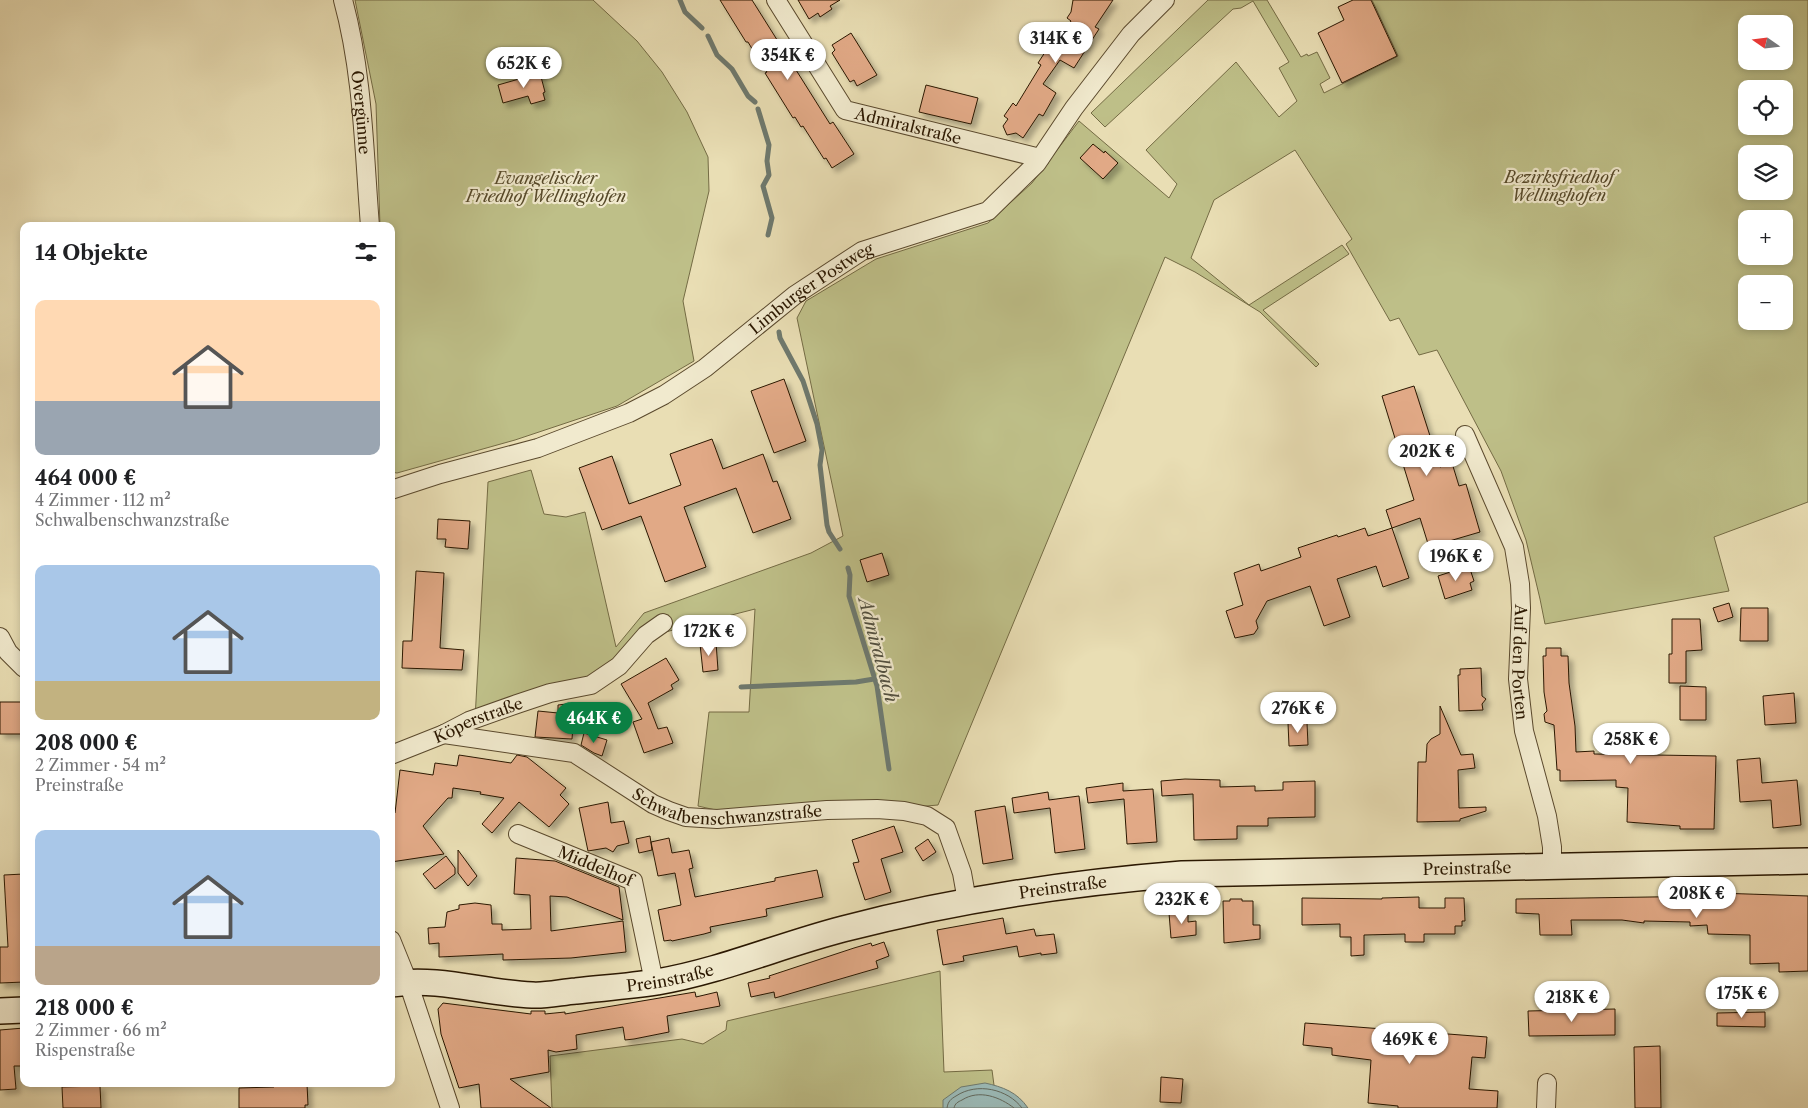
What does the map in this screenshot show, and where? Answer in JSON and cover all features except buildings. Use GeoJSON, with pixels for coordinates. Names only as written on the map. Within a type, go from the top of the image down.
{"type":"FeatureCollection","features":[{"type":"Feature","properties":{"kind":"street","name":"Overgünne"},"geometry":{"type":"LineString","coordinates":[[343,0],[349,22],[361,98],[370,222]]}},
{"type":"Feature","properties":{"kind":"street","name":"Admiralstraße"},"geometry":{"type":"LineString","coordinates":[[776,0],[845,110],[1040,158]]}},
{"type":"Feature","properties":{"kind":"street","name":"Limburger Postweg"},"geometry":{"type":"LineString","coordinates":[[395,489],[440,474],[538,448],[629,413],[705,368],[795,295],[862,251],[988,211],[1040,158],[1074,108],[1130,34],[1165,0]]}},
{"type":"Feature","properties":{"kind":"street","name":"Auf den Porten"},"geometry":{"type":"LineString","coordinates":[[1465,435],[1514,547],[1520,584],[1521,608],[1518,678],[1524,730],[1547,816],[1552,847],[1552,866]]}},
{"type":"Feature","properties":{"kind":"street","name":"Köperstraße"},"geometry":{"type":"LineString","coordinates":[[395,753],[444,734],[469,721],[517,704],[550,693],[591,685],[619,666],[646,635],[663,623]]}},
{"type":"Feature","properties":{"kind":"street"},"geometry":{"type":"LineString","coordinates":[[3,648],[20,664]]}},
{"type":"Feature","properties":{"kind":"street","name":"Schwalbenschwanzstraße"},"geometry":{"type":"LineString","coordinates":[[444,734],[574,754],[653,804],[686,816],[718,819],[827,810],[867,809],[904,811],[927,816],[946,828],[962,872],[967,901]]}},
{"type":"Feature","properties":{"kind":"street","name":"Middelhof"},"geometry":{"type":"LineString","coordinates":[[518,834],[633,881],[654,982]]}},
{"type":"Feature","properties":{"kind":"street","name":"Preinstraße"},"geometry":{"type":"LineString","coordinates":[[400,983],[450,984],[533,996],[654,982],[707,971],[841,930],[967,901],[1082,884],[1182,874],[1808,861]]}},
{"type":"Feature","properties":{"kind":"street"},"geometry":{"type":"LineString","coordinates":[[395,959],[400,983],[450,1108]]}},
{"type":"Feature","properties":{"kind":"street"},"geometry":{"type":"LineString","coordinates":[[0,1011],[20,1010]]}},
{"type":"Feature","properties":{"kind":"street"},"geometry":{"type":"LineString","coordinates":[[1546,1108],[1548,1083]]}},
{"type":"Feature","properties":{"kind":"green space","name":"Evangelischer Friedhof Wellinghofen"},"geometry":{"type":"Polygon","coordinates":[[[355,0],[593,0],[637,41],[662,72],[687,112],[708,157],[709,191],[683,301],[694,361],[617,406],[515,440],[395,473],[395,222],[380,222],[376,104],[355,0]]]}},
{"type":"Feature","properties":{"kind":"green space","name":"Bezirksfriedhof Wellinghofen"},"geometry":{"type":"Polygon","coordinates":[[[1208,0],[1267,0],[1301,57],[1317,52],[1330,78],[1320,84],[1324,93],[1398,56],[1372,0],[1808,0],[1808,502],[1714,537],[1729,591],[1545,624],[1526,540],[1501,471],[1437,350],[1419,355],[1399,318],[1390,321],[1346,244],[1352,239],[1295,150],[1214,200],[1191,258],[1249,305],[1342,245],[1349,254],[1263,310],[1319,364],[1316,367],[1260,312],[1195,272],[1165,257],[938,805],[892,809],[733,814],[698,806],[709,712],[749,712],[755,609],[642,638],[591,682],[475,719],[488,482],[531,470],[544,514],[566,517],[585,512],[616,647],[644,613],[811,553],[843,536],[797,318],[806,301],[876,259],[988,223],[1032,183],[1079,121],[1169,198],[1177,184],[1146,150],[1236,62],[1279,117],[1297,101],[1279,68],[1289,62],[1253,1],[1241,8],[1233,9],[1105,127],[1091,113],[1208,0]]]}},
{"type":"Feature","properties":{"kind":"green space"},"geometry":{"type":"Polygon","coordinates":[[[940,971],[944,1072],[992,1070],[997,1108],[552,1108],[550,1056],[682,1039],[703,1044],[726,1030],[727,1021],[940,971]]]}},
{"type":"Feature","properties":{"kind":"water"},"geometry":{"type":"Polygon","coordinates":[[[985,1083],[1009,1091],[1024,1102],[1028,1108],[943,1108],[943,1100],[961,1087],[985,1083]]]}},
{"type":"Feature","properties":{"kind":"waterway","name":"Admiralbach"},"geometry":{"type":"LineString","coordinates":[[680,0],[685,12],[702,28]]}},
{"type":"Feature","properties":{"kind":"waterway","name":"Admiralbach"},"geometry":{"type":"LineString","coordinates":[[708,36],[717,55],[732,69],[748,96],[755,102]]}},
{"type":"Feature","properties":{"kind":"waterway","name":"Admiralbach"},"geometry":{"type":"LineString","coordinates":[[758,109],[769,145],[767,161],[769,175],[763,186],[772,218],[768,235]]}},
{"type":"Feature","properties":{"kind":"waterway","name":"Admiralbach"},"geometry":{"type":"LineString","coordinates":[[779,332],[780,338],[803,381],[817,424],[822,450],[820,465],[827,525],[829,532],[840,549]]}},
{"type":"Feature","properties":{"kind":"waterway","name":"Admiralbach"},"geometry":{"type":"LineString","coordinates":[[848,568],[850,575],[849,596],[877,686],[889,769]]}},
{"type":"Feature","properties":{"kind":"waterway"},"geometry":{"type":"LineString","coordinates":[[741,687],[856,682],[874,679]]}}]}
